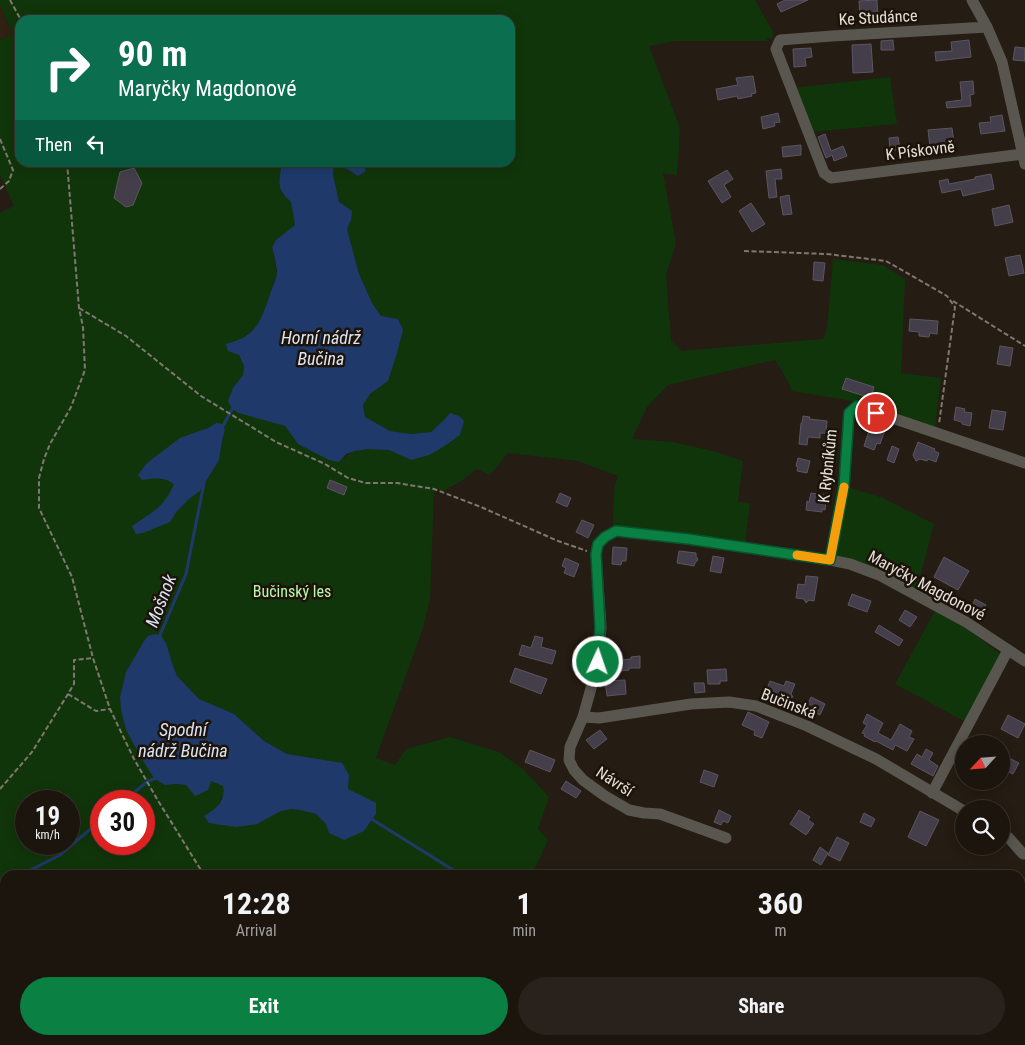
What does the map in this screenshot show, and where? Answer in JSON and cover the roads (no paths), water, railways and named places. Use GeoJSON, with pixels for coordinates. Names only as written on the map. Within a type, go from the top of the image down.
{"type":"FeatureCollection","features":[{"type":"Feature","properties":{"kind":"street"},"geometry":{"type":"LineString","coordinates":[[972,0],[987,27],[1002,62],[1024,159]]}},
{"type":"Feature","properties":{"kind":"street","name":"Ke Studánce"},"geometry":{"type":"LineString","coordinates":[[824,173],[776,49],[780,40],[987,27]]}},
{"type":"Feature","properties":{"kind":"street","name":"K Pískovně"},"geometry":{"type":"LineString","coordinates":[[824,173],[831,178],[1024,159]]}},
{"type":"Feature","properties":{"kind":"street","name":"K Rybníkům"},"geometry":{"type":"LineString","coordinates":[[830,560],[844,486],[849,413],[857,406],[1025,463]]}},
{"type":"Feature","properties":{"kind":"street","name":"Maryčky Magdonové"},"geometry":{"type":"LineString","coordinates":[[583,717],[598,662],[600,627],[596,554],[598,544],[605,537],[616,531],[688,539],[850,564],[879,575],[966,622],[1025,661]]}},
{"type":"Feature","properties":{"kind":"street"},"geometry":{"type":"LineString","coordinates":[[932,792],[1008,650]]}},
{"type":"Feature","properties":{"kind":"street","name":"Bučinská"},"geometry":{"type":"LineString","coordinates":[[583,717],[599,718],[691,704],[729,702],[756,706],[808,726],[876,759],[955,806]]}},
{"type":"Feature","properties":{"kind":"street","name":"Návrší"},"geometry":{"type":"LineString","coordinates":[[583,717],[570,747],[569,760],[574,770],[583,780],[629,810],[660,814],[726,838]]}},
{"type":"Feature","properties":{"kind":"street"},"geometry":{"type":"LineString","coordinates":[[1010,839],[1023,854]]}},
{"type":"Feature","properties":{"kind":"water","name":"Horní nádrž Bučina"},"geometry":{"type":"Polygon","coordinates":[[[334,167],[333,174],[339,202],[352,211],[347,229],[359,274],[372,303],[381,316],[398,319],[403,330],[388,381],[370,394],[363,405],[365,417],[390,431],[411,434],[431,432],[450,413],[459,416],[464,421],[460,435],[429,455],[411,460],[389,450],[368,449],[346,454],[339,462],[329,460],[298,444],[285,426],[239,413],[232,409],[228,401],[233,388],[243,375],[244,366],[239,355],[228,351],[226,344],[244,337],[251,332],[260,320],[277,274],[272,247],[276,240],[295,225],[291,202],[283,194],[280,187],[281,168],[334,167]]]}},
{"type":"Feature","properties":{"kind":"water"},"geometry":{"type":"Polygon","coordinates":[[[343,167],[364,167],[366,171],[358,176],[343,167]]]}},
{"type":"Feature","properties":{"kind":"water"},"geometry":{"type":"Polygon","coordinates":[[[216,423],[222,424],[225,430],[219,460],[200,491],[177,511],[170,522],[136,534],[132,526],[162,504],[174,484],[163,479],[142,480],[138,475],[147,463],[180,438],[208,428],[216,423]]]}},
{"type":"Feature","properties":{"kind":"water","name":"Spodní nádrž Bučina"},"geometry":{"type":"Polygon","coordinates":[[[160,635],[166,643],[177,676],[199,699],[234,714],[264,741],[287,754],[342,763],[349,775],[348,789],[376,803],[376,814],[364,831],[344,840],[329,833],[326,824],[316,814],[292,809],[281,811],[257,824],[236,827],[209,823],[204,816],[219,804],[223,796],[223,786],[211,781],[208,790],[195,796],[186,785],[165,785],[154,778],[126,730],[120,697],[126,672],[144,641],[148,636],[160,635]]]}},
{"type":"Feature","properties":{"kind":"waterway","name":"Mošnok"},"geometry":{"type":"LineString","coordinates":[[222,428],[232,409]]}},
{"type":"Feature","properties":{"kind":"waterway","name":"Mošnok"},"geometry":{"type":"LineString","coordinates":[[161,640],[160,635],[186,574],[204,483]]}},
{"type":"Feature","properties":{"kind":"waterway","name":"Mošnok"},"geometry":{"type":"LineString","coordinates":[[137,790],[148,781],[159,777]]}},
{"type":"Feature","properties":{"kind":"waterway"},"geometry":{"type":"LineString","coordinates":[[370,818],[453,870]]}},
{"type":"Feature","properties":{"kind":"waterway","name":"Mošnok"},"geometry":{"type":"LineString","coordinates":[[31,870],[60,855],[90,829]]}},
{"type":"Feature","properties":{"kind":"park label","name":"Bučinský les"},"geometry":{"type":"Point","coordinates":[292,591]}}]}
